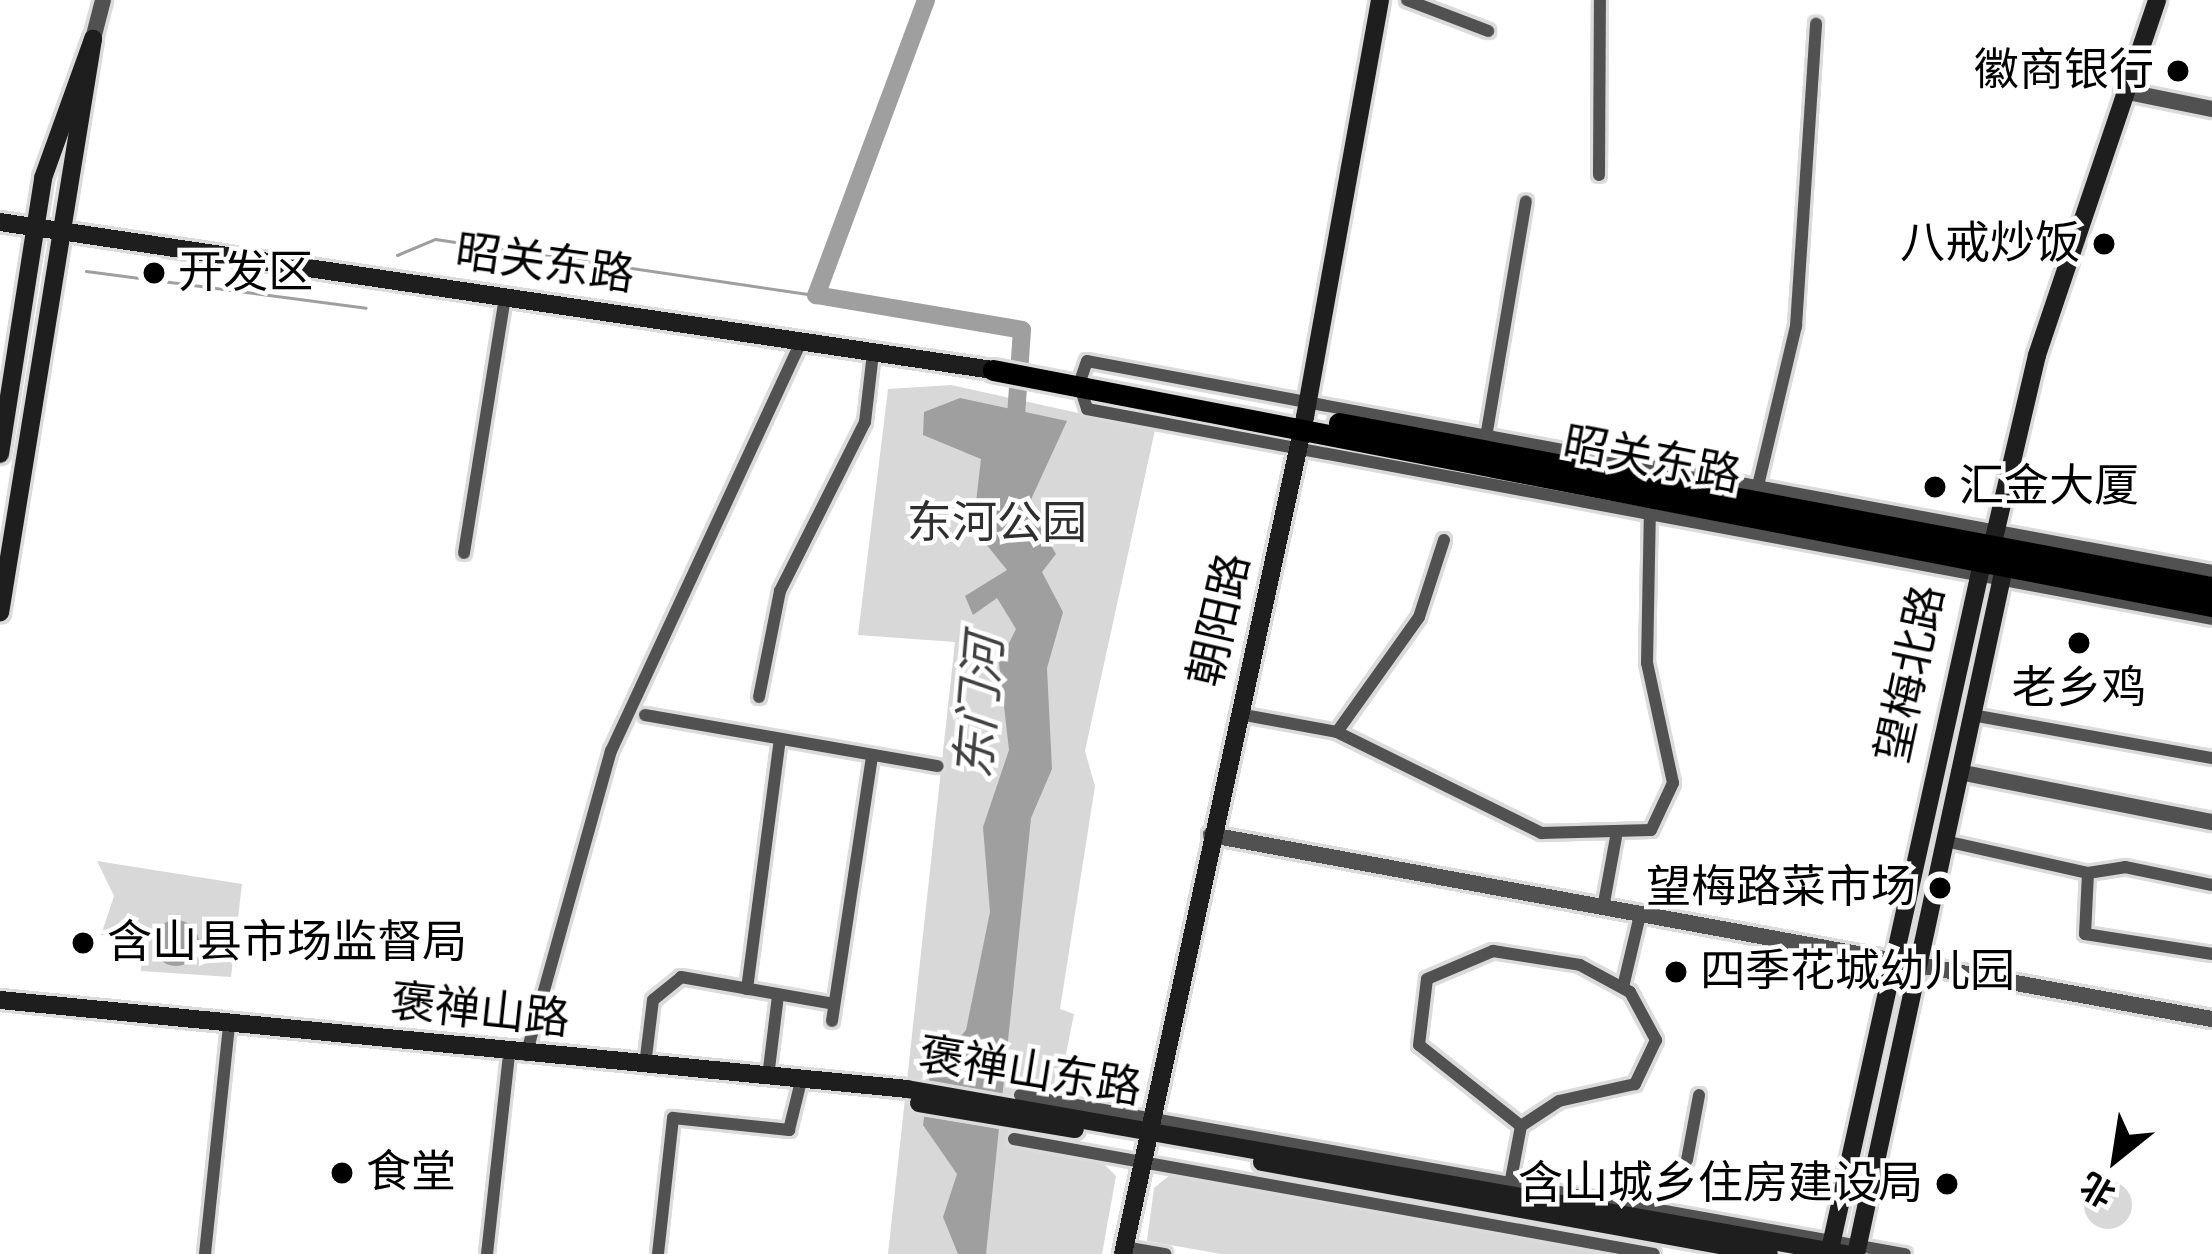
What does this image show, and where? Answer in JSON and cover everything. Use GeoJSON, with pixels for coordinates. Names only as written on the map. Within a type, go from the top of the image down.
{"type":"FeatureCollection","features":[{"type":"Feature","properties":{"kind":"main road","name":"朝阳路"},"geometry":{"type":"LineString","coordinates":[[1123,1250],[1145,1129],[1303,424],[1380,0]]}},
{"type":"Feature","properties":{"kind":"main road","name":"望梅北路"},"geometry":{"type":"LineString","coordinates":[[1842,1250],[1889,958],[1984,554],[2037,356],[2157,0]]}},
{"type":"Feature","properties":{"kind":"main road"},"geometry":{"type":"LineString","coordinates":[[0,454],[33,227],[93,39]]}},
{"type":"Feature","properties":{"kind":"main road"},"geometry":{"type":"LineString","coordinates":[[0,613],[56,231],[93,39]]}},
{"type":"Feature","properties":{"kind":"main road","name":"昭关东路"},"geometry":{"type":"LineString","coordinates":[[0,222],[993,370],[1484,452],[2139,582],[2212,606]]}},
{"type":"Feature","properties":{"kind":"main road","name":"昭关东路"},"geometry":{"type":"LineString","coordinates":[[1484,452],[1651,507],[1755,503]]}},
{"type":"Feature","properties":{"kind":"main road","name":"昭关东路"},"geometry":{"type":"LineString","coordinates":[[1984,554],[2002,574],[2212,587]]}},
{"type":"Feature","properties":{"kind":"main road","name":"望梅北路"},"geometry":{"type":"LineString","coordinates":[[1842,1250],[1917,963],[2002,574]]}},
{"type":"Feature","properties":{"kind":"main road","name":"褒禅山路"},"geometry":{"type":"LineString","coordinates":[[0,1000],[880,1090]]}},
{"type":"Feature","properties":{"kind":"main road","name":"褒禅山东路"},"geometry":{"type":"LineString","coordinates":[[880,1090],[1145,1129],[1842,1250]]}},
{"type":"Feature","properties":{"kind":"main road","name":"褒禅山东路"},"geometry":{"type":"LineString","coordinates":[[1509,1194],[1769,1254]]}},
{"type":"Feature","properties":{"kind":"street"},"geometry":{"type":"LineString","coordinates":[[93,39],[103,0]]}},
{"type":"Feature","properties":{"kind":"street"},"geometry":{"type":"LineString","coordinates":[[1407,0],[1488,31]]}},
{"type":"Feature","properties":{"kind":"street"},"geometry":{"type":"LineString","coordinates":[[1599,175],[1600,0]]}},
{"type":"Feature","properties":{"kind":"street"},"geometry":{"type":"LineString","coordinates":[[1755,503],[1796,326],[1816,24]]}},
{"type":"Feature","properties":{"kind":"street"},"geometry":{"type":"LineString","coordinates":[[2123,91],[2212,109]]}},
{"type":"Feature","properties":{"kind":"street"},"geometry":{"type":"LineString","coordinates":[[1303,424],[1484,452],[1526,201]]}},
{"type":"Feature","properties":{"kind":"street"},"geometry":{"type":"LineString","coordinates":[[464,554],[505,298]]}},
{"type":"Feature","properties":{"kind":"street"},"geometry":{"type":"LineString","coordinates":[[487,1254],[517,1055],[611,751],[801,342]]}},
{"type":"Feature","properties":{"kind":"street"},"geometry":{"type":"LineString","coordinates":[[759,697],[780,591],[866,422],[873,353]]}},
{"type":"Feature","properties":{"kind":"street"},"geometry":{"type":"LineString","coordinates":[[1303,424],[1651,507],[1984,554]]}},
{"type":"Feature","properties":{"kind":"street"},"geometry":{"type":"LineString","coordinates":[[1239,714],[1337,732],[1507,824],[1616,837],[1661,822],[1673,783],[1647,663],[1651,507]]}},
{"type":"Feature","properties":{"kind":"street"},"geometry":{"type":"LineString","coordinates":[[1337,732],[1419,617],[1444,540]]}},
{"type":"Feature","properties":{"kind":"street"},"geometry":{"type":"LineString","coordinates":[[2139,582],[2212,571]]}},
{"type":"Feature","properties":{"kind":"street"},"geometry":{"type":"LineString","coordinates":[[2139,582],[2212,619]]}},
{"type":"Feature","properties":{"kind":"street"},"geometry":{"type":"LineString","coordinates":[[645,715],[938,766]]}},
{"type":"Feature","properties":{"kind":"street"},"geometry":{"type":"LineString","coordinates":[[1972,715],[2212,758]]}},
{"type":"Feature","properties":{"kind":"street"},"geometry":{"type":"LineString","coordinates":[[747,989],[780,739]]}},
{"type":"Feature","properties":{"kind":"street"},"geometry":{"type":"LineString","coordinates":[[832,1021],[872,755]]}},
{"type":"Feature","properties":{"kind":"street"},"geometry":{"type":"LineString","coordinates":[[1959,772],[2212,822]]}},
{"type":"Feature","properties":{"kind":"street"},"geometry":{"type":"LineString","coordinates":[[1211,835],[2212,1019]]}},
{"type":"Feature","properties":{"kind":"street"},"geometry":{"type":"LineString","coordinates":[[1603,908],[1616,837]]}},
{"type":"Feature","properties":{"kind":"street"},"geometry":{"type":"LineString","coordinates":[[1945,841],[2089,873],[2126,867],[2212,885]]}},
{"type":"Feature","properties":{"kind":"street"},"geometry":{"type":"LineString","coordinates":[[2089,873],[2085,934],[2212,954]]}},
{"type":"Feature","properties":{"kind":"street"},"geometry":{"type":"LineString","coordinates":[[1623,987],[1640,915]]}},
{"type":"Feature","properties":{"kind":"street"},"geometry":{"type":"LineString","coordinates":[[1509,1194],[1521,1126],[1559,1101],[1636,1084],[1648,1069],[1656,1040],[1623,987],[1580,965],[1493,951],[1427,980],[1419,1045],[1521,1126]]}},
{"type":"Feature","properties":{"kind":"street"},"geometry":{"type":"LineString","coordinates":[[645,1065],[649,1010],[669,981],[834,1004]]}},
{"type":"Feature","properties":{"kind":"street"},"geometry":{"type":"LineString","coordinates":[[767,1077],[778,994]]}},
{"type":"Feature","properties":{"kind":"street"},"geometry":{"type":"LineString","coordinates":[[205,1254],[229,1024]]}},
{"type":"Feature","properties":{"kind":"street"},"geometry":{"type":"LineString","coordinates":[[658,1254],[673,1118],[789,1130],[800,1081]]}},
{"type":"Feature","properties":{"kind":"street"},"geometry":{"type":"LineString","coordinates":[[1020,1095],[1145,1129]]}},
{"type":"Feature","properties":{"kind":"street"},"geometry":{"type":"LineString","coordinates":[[1687,1160],[1699,1095]]}},
{"type":"Feature","properties":{"kind":"street"},"geometry":{"type":"LineString","coordinates":[[1014,1139],[1654,1254]]}},
{"type":"Feature","properties":{"kind":"street"},"geometry":{"type":"LineString","coordinates":[[1123,1250],[1165,1254]]}},
{"type":"Feature","properties":{"kind":"street"},"geometry":{"type":"LineString","coordinates":[[1842,1250],[1905,1254]]}},
{"type":"Feature","properties":{"kind":"green space","name":"东河公园"},"geometry":{"type":"Polygon","coordinates":[[[951,385],[1155,430],[1085,751],[1095,786],[1060,1009],[1074,1014],[1046,1154],[1102,1162],[1116,1176],[1102,1254],[888,1254],[955,642],[858,635],[888,389],[951,385]]]}},
{"type":"Feature","properties":{"kind":"green space"},"geometry":{"type":"Polygon","coordinates":[[[97,861],[242,884],[231,977],[141,971],[143,939],[101,935],[114,896],[97,861]]]}},
{"type":"Feature","properties":{"kind":"green space"},"geometry":{"type":"Polygon","coordinates":[[[1170,1175],[1615,1254],[1221,1254],[1147,1241],[1154,1188],[1170,1175]]]}},
{"type":"Feature","properties":{"kind":"green space"},"geometry":{"type":"Polygon","coordinates":[[[2108,1181],[2125,1188],[2132,1205],[2125,1222],[2108,1229],[2091,1222],[2084,1205],[2091,1188],[2108,1181]]]}},
{"type":"Feature","properties":{"kind":"shaded area"},"geometry":{"type":"Polygon","coordinates":[[[960,398],[1067,421],[1028,506],[1056,554],[1042,572],[1063,612],[1047,668],[1052,769],[1031,818],[986,1254],[958,1254],[943,1217],[957,1174],[923,1125],[930,1074],[966,1030],[990,912],[983,827],[1009,750],[999,663],[1016,629],[997,598],[973,615],[965,596],[1007,570],[973,528],[981,459],[923,435],[924,412],[960,398]]]}},
{"type":"Feature","properties":{"kind":"shaded area"},"geometry":{"type":"Polygon","coordinates":[[[176,920],[192,927],[199,943],[192,959],[176,966],[160,959],[153,943],[160,927],[176,920]]]}},
{"type":"Feature","properties":{"kind":"waterway","name":"东门河"},"geometry":{"type":"LineString","coordinates":[[926,0],[816,295],[1022,330],[1015,429]]}},
{"type":"Feature","properties":{"kind":"waterway"},"geometry":{"type":"LineString","coordinates":[[397,255],[435,239],[816,295]]}},
{"type":"Feature","properties":{"kind":"waterway"},"geometry":{"type":"LineString","coordinates":[[86,271],[366,308]]}},
{"type":"Feature","properties":{"kind":"place","name":"徽商银行"},"geometry":{"type":"Point","coordinates":[2178,71]}},
{"type":"Feature","properties":{"kind":"place","name":"八戒炒饭"},"geometry":{"type":"Point","coordinates":[2104,244]}},
{"type":"Feature","properties":{"kind":"place","name":"开发区"},"geometry":{"type":"Point","coordinates":[154,273]}},
{"type":"Feature","properties":{"kind":"place","name":"汇金大厦"},"geometry":{"type":"Point","coordinates":[1935,487]}},
{"type":"Feature","properties":{"kind":"place","name":"老乡鸡"},"geometry":{"type":"Point","coordinates":[2079,643]}},
{"type":"Feature","properties":{"kind":"place","name":"望梅路菜市场"},"geometry":{"type":"Point","coordinates":[1940,888]}},
{"type":"Feature","properties":{"kind":"place","name":"含山县市场监督局"},"geometry":{"type":"Point","coordinates":[83,943]}},
{"type":"Feature","properties":{"kind":"place","name":"四季花城幼儿园"},"geometry":{"type":"Point","coordinates":[1676,972]}},
{"type":"Feature","properties":{"kind":"place","name":"食堂"},"geometry":{"type":"Point","coordinates":[342,1173]}},
{"type":"Feature","properties":{"kind":"place","name":"含山城乡住房建设局"},"geometry":{"type":"Point","coordinates":[1947,1184]}}]}
